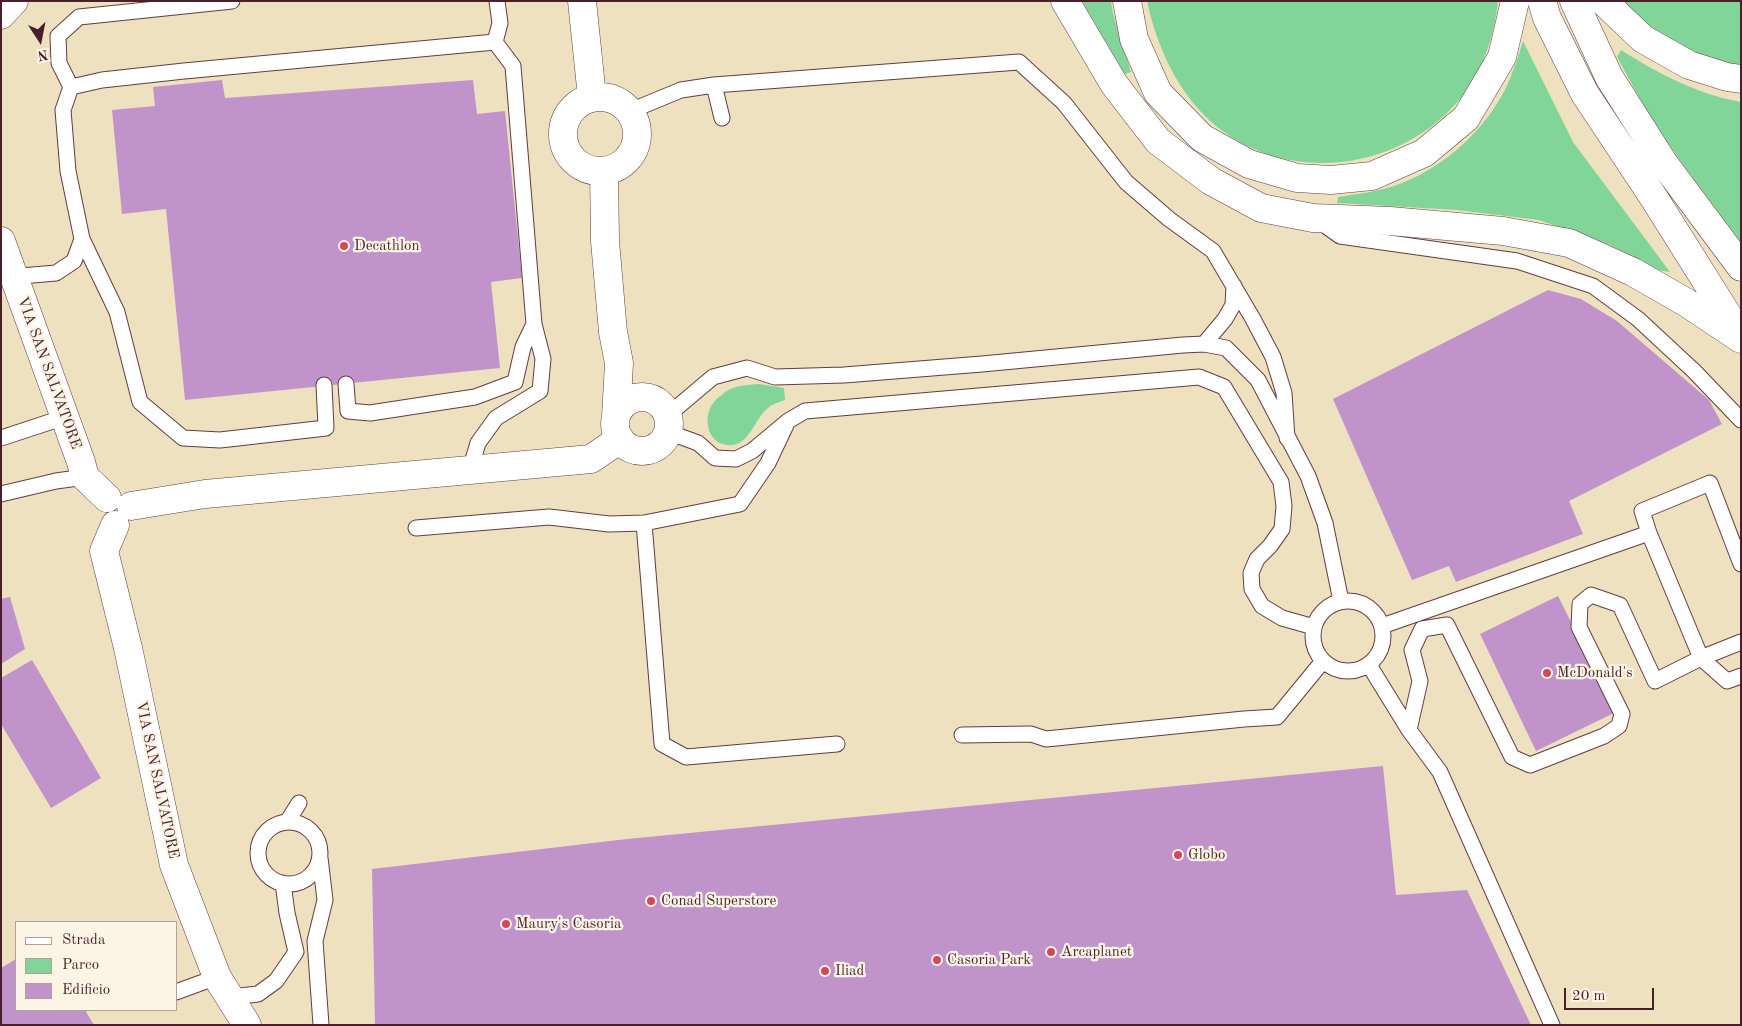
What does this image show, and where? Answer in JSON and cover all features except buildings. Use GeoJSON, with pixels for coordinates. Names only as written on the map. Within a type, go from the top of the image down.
{"type":"FeatureCollection","features":[{"type":"Feature","properties":{"kind":"main road"},"geometry":{"type":"LineString","coordinates":[[1,15],[14,1]]}},
{"type":"Feature","properties":{"kind":"main road"},"geometry":{"type":"LineString","coordinates":[[582,1],[592,97]]}},
{"type":"Feature","properties":{"kind":"main road"},"geometry":{"type":"LineString","coordinates":[[1065,1],[1114,84],[1158,141],[1211,181],[1261,208],[1313,218],[1390,221],[1504,231],[1568,243],[1632,272],[1741,338]]}},
{"type":"Feature","properties":{"kind":"main road"},"geometry":{"type":"LineString","coordinates":[[1127,1],[1134,39],[1158,93],[1202,138],[1249,164],[1297,178],[1331,180],[1372,176],[1424,153],[1466,118],[1502,57],[1514,1]]}},
{"type":"Feature","properties":{"kind":"main road"},"geometry":{"type":"LineString","coordinates":[[1542,1],[1547,18],[1585,94],[1654,198],[1741,338]]}},
{"type":"Feature","properties":{"kind":"main road"},"geometry":{"type":"LineString","coordinates":[[1574,1],[1609,77],[1664,162],[1741,267]]}},
{"type":"Feature","properties":{"kind":"main road"},"geometry":{"type":"LineString","coordinates":[[1603,1],[1643,39],[1689,65],[1727,77],[1741,79]]}},
{"type":"Feature","properties":{"kind":"main road"},"geometry":{"type":"LineString","coordinates":[[592,97],[613,98],[630,111],[638,132],[632,153],[625,162],[615,168],[604,171],[582,166],[574,160],[563,140],[563,129],[569,113],[581,102],[592,97]]}},
{"type":"Feature","properties":{"kind":"main road"},"geometry":{"type":"LineString","coordinates":[[85,477],[118,510],[205,494],[591,459],[618,428],[620,409],[633,398],[642,397],[658,402],[664,408],[668,424],[664,440],[650,450],[633,450],[626,445],[618,428],[619,363],[613,332],[605,241],[604,171]]}},
{"type":"Feature","properties":{"kind":"main road","name":"VIA SAN SALVATORE"},"geometry":{"type":"LineString","coordinates":[[1,241],[5,278],[65,417],[82,462],[85,477]]}},
{"type":"Feature","properties":{"kind":"main road","name":"VIA SAN SALVATORE"},"geometry":{"type":"LineString","coordinates":[[118,510],[104,551],[128,648],[174,864],[224,987],[248,1025]]}},
{"type":"Feature","properties":{"kind":"lane"},"geometry":{"type":"LineString","coordinates":[[232,1],[79,16],[58,36],[59,63],[71,86],[63,110],[67,162],[82,239],[117,312],[140,402],[183,438],[220,440],[326,428],[324,385]]}},
{"type":"Feature","properties":{"kind":"lane"},"geometry":{"type":"LineString","coordinates":[[495,42],[500,23],[497,1]]}},
{"type":"Feature","properties":{"kind":"lane"},"geometry":{"type":"LineString","coordinates":[[71,86],[102,80],[184,71],[495,42]]}},
{"type":"Feature","properties":{"kind":"lane"},"geometry":{"type":"LineString","coordinates":[[470,470],[478,443],[496,418],[540,391],[543,358],[534,324],[513,66],[495,42]]}},
{"type":"Feature","properties":{"kind":"lane"},"geometry":{"type":"LineString","coordinates":[[630,111],[681,90],[714,85],[1019,62],[1064,103],[1126,182],[1169,219],[1213,251],[1254,319],[1273,357],[1284,393],[1288,438]]}},
{"type":"Feature","properties":{"kind":"lane"},"geometry":{"type":"LineString","coordinates":[[714,85],[722,118]]}},
{"type":"Feature","properties":{"kind":"lane"},"geometry":{"type":"LineString","coordinates":[[1313,218],[1340,236],[1517,261],[1593,286],[1638,319],[1694,371],[1741,420]]}},
{"type":"Feature","properties":{"kind":"lane"},"geometry":{"type":"LineString","coordinates":[[5,278],[56,273],[74,261],[82,239]]}},
{"type":"Feature","properties":{"kind":"lane"},"geometry":{"type":"LineString","coordinates":[[1204,344],[1225,319],[1233,305],[1234,286]]}},
{"type":"Feature","properties":{"kind":"lane"},"geometry":{"type":"LineString","coordinates":[[346,384],[348,411],[370,413],[475,397],[515,382],[523,347],[534,324]]}},
{"type":"Feature","properties":{"kind":"lane"},"geometry":{"type":"LineString","coordinates":[[1314,627],[1282,618],[1262,606],[1252,589],[1251,573],[1257,559],[1270,546],[1282,529],[1284,506],[1281,482],[1224,387],[1199,377],[805,410],[752,450],[736,459],[715,458],[698,443],[668,424],[713,377],[747,368],[775,377],[844,375],[1204,344],[1226,348],[1258,380],[1308,476],[1325,523],[1341,602]]}},
{"type":"Feature","properties":{"kind":"lane"},"geometry":{"type":"LineString","coordinates":[[1,438],[65,417]]}},
{"type":"Feature","properties":{"kind":"lane"},"geometry":{"type":"LineString","coordinates":[[416,528],[549,516],[609,524],[644,523],[740,504],[768,463],[788,421]]}},
{"type":"Feature","properties":{"kind":"lane"},"geometry":{"type":"LineString","coordinates":[[1,494],[56,481],[85,477]]}},
{"type":"Feature","properties":{"kind":"lane"},"geometry":{"type":"LineString","coordinates":[[1741,564],[1710,483],[1642,511],[1649,533],[1701,658],[1728,681],[1741,676]]}},
{"type":"Feature","properties":{"kind":"lane"},"geometry":{"type":"LineString","coordinates":[[644,523],[662,744],[686,758],[837,744]]}},
{"type":"Feature","properties":{"kind":"lane"},"geometry":{"type":"LineString","coordinates":[[1382,626],[1649,533]]}},
{"type":"Feature","properties":{"kind":"lane"},"geometry":{"type":"LineString","coordinates":[[1409,730],[1420,681],[1412,650],[1422,629],[1447,625],[1512,757],[1530,765],[1604,736],[1619,726],[1622,714],[1579,627],[1580,604],[1591,595],[1620,604],[1655,681],[1701,658],[1741,642]]}},
{"type":"Feature","properties":{"kind":"lane"},"geometry":{"type":"LineString","coordinates":[[1351,601],[1362,604],[1374,613],[1382,626],[1384,637],[1377,657],[1369,664],[1351,671],[1331,667],[1324,661],[1314,645],[1314,627],[1318,618],[1324,610],[1341,602],[1351,601]]}},
{"type":"Feature","properties":{"kind":"lane"},"geometry":{"type":"LineString","coordinates":[[962,734],[1031,734],[1046,739],[1277,717],[1324,661]]}},
{"type":"Feature","properties":{"kind":"lane"},"geometry":{"type":"LineString","coordinates":[[1369,664],[1409,730],[1440,772],[1552,1025]]}},
{"type":"Feature","properties":{"kind":"lane"},"geometry":{"type":"LineString","coordinates":[[287,822],[299,802]]}},
{"type":"Feature","properties":{"kind":"lane"},"geometry":{"type":"LineString","coordinates":[[320,857],[317,867],[308,877],[296,883],[282,883],[270,878],[261,868],[258,856],[259,842],[266,832],[275,825],[287,822],[299,824],[310,830],[316,838],[319,847],[325,900],[316,941],[322,1025]]}},
{"type":"Feature","properties":{"kind":"lane"},"geometry":{"type":"LineString","coordinates":[[178,992],[224,987],[258,994],[276,981],[296,952],[282,883]]}},
{"type":"Feature","properties":{"kind":"green space"},"geometry":{"type":"Polygon","coordinates":[[[1082,1],[1111,1],[1113,14],[1131,72],[1125,74],[1082,1]]]}},
{"type":"Feature","properties":{"kind":"green space"},"geometry":{"type":"Polygon","coordinates":[[[1147,1],[1498,1],[1494,28],[1486,53],[1475,77],[1460,99],[1434,124],[1404,144],[1370,156],[1335,162],[1300,162],[1266,154],[1233,138],[1204,115],[1184,90],[1168,62],[1155,32],[1147,1]]]}},
{"type":"Feature","properties":{"kind":"green space"},"geometry":{"type":"Polygon","coordinates":[[[1614,1],[1741,1],[1741,67],[1675,47],[1614,1]]]}},
{"type":"Feature","properties":{"kind":"green space"},"geometry":{"type":"Polygon","coordinates":[[[1523,41],[1573,142],[1670,272],[1657,270],[1610,245],[1539,220],[1457,210],[1337,203],[1338,197],[1380,190],[1410,180],[1441,162],[1469,139],[1492,112],[1505,90],[1523,41]]]}},
{"type":"Feature","properties":{"kind":"green space"},"geometry":{"type":"Polygon","coordinates":[[[1621,50],[1679,82],[1709,94],[1741,102],[1741,243],[1653,123],[1617,57],[1621,50]]]}},
{"type":"Feature","properties":{"kind":"green space"},"geometry":{"type":"Polygon","coordinates":[[[759,384],[784,388],[785,400],[768,408],[751,432],[741,442],[735,445],[720,443],[711,434],[709,428],[708,414],[710,408],[725,392],[733,388],[759,384]]]}},
{"type":"Feature","properties":{"kind":"place","name":"Decathlon"},"geometry":{"type":"Point","coordinates":[344,246]}},
{"type":"Feature","properties":{"kind":"place","name":"McDonald's"},"geometry":{"type":"Point","coordinates":[1547,673]}},
{"type":"Feature","properties":{"kind":"place","name":"Globo"},"geometry":{"type":"Point","coordinates":[1178,855]}},
{"type":"Feature","properties":{"kind":"place","name":"Conad Superstore"},"geometry":{"type":"Point","coordinates":[651,901]}},
{"type":"Feature","properties":{"kind":"place","name":"Maury's Casoria"},"geometry":{"type":"Point","coordinates":[506,924]}},
{"type":"Feature","properties":{"kind":"place","name":"Arcaplanet"},"geometry":{"type":"Point","coordinates":[1051,952]}},
{"type":"Feature","properties":{"kind":"place","name":"Casoria Park"},"geometry":{"type":"Point","coordinates":[937,960]}},
{"type":"Feature","properties":{"kind":"place","name":"Iliad"},"geometry":{"type":"Point","coordinates":[825,971]}}]}
